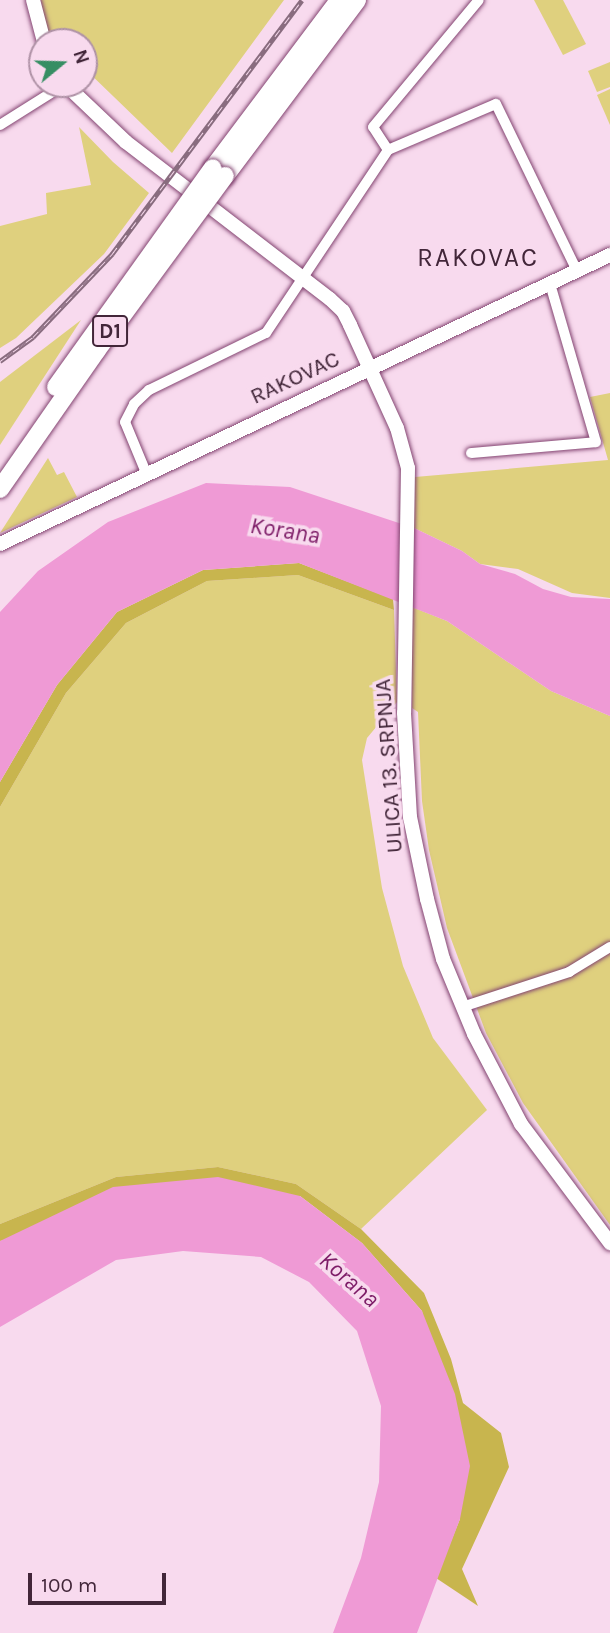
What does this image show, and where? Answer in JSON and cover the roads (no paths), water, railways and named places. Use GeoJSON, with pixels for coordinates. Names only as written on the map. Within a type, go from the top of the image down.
{"type":"FeatureCollection","features":[{"type":"Feature","properties":{"kind":"highway","name":"D1"},"geometry":{"type":"LineString","coordinates":[[0,489],[339,0]]}},
{"type":"Feature","properties":{"kind":"highway","name":"D1"},"geometry":{"type":"LineString","coordinates":[[0,471],[80,352],[356,0]]}},
{"type":"Feature","properties":{"kind":"street"},"geometry":{"type":"LineString","coordinates":[[33,0],[40,28]]}},
{"type":"Feature","properties":{"kind":"street"},"geometry":{"type":"LineString","coordinates":[[388,150],[373,127],[479,0]]}},
{"type":"Feature","properties":{"kind":"street"},"geometry":{"type":"LineString","coordinates":[[0,125],[43,98]]}},
{"type":"Feature","properties":{"kind":"street","name":"ULICA 13. SRPNJA"},"geometry":{"type":"LineString","coordinates":[[80,98],[126,142],[343,311],[371,369],[404,445],[409,484],[404,699],[410,817],[443,958],[462,1007],[521,1125],[610,1242]]}},
{"type":"Feature","properties":{"kind":"street"},"geometry":{"type":"LineString","coordinates":[[147,475],[125,422],[134,404],[149,390],[267,333],[388,150],[496,104],[577,271]]}},
{"type":"Feature","properties":{"kind":"street","name":"RAKOVAC"},"geometry":{"type":"LineString","coordinates":[[0,544],[610,255]]}},
{"type":"Feature","properties":{"kind":"street"},"geometry":{"type":"LineString","coordinates":[[471,453],[596,442],[550,284]]}},
{"type":"Feature","properties":{"kind":"street"},"geometry":{"type":"LineString","coordinates":[[462,1007],[569,972],[610,947]]}},
{"type":"Feature","properties":{"kind":"water","name":"Korana"},"geometry":{"type":"Polygon","coordinates":[[[206,483],[290,487],[414,528],[462,551],[480,564],[515,574],[543,589],[571,597],[610,599],[610,716],[551,691],[447,621],[299,563],[203,570],[117,612],[57,685],[0,782],[0,612],[38,571],[108,522],[206,483]]]}},
{"type":"Feature","properties":{"kind":"water","name":"Korana"},"geometry":{"type":"Polygon","coordinates":[[[218,1177],[300,1196],[362,1243],[422,1311],[455,1394],[470,1466],[460,1519],[417,1633],[333,1633],[361,1558],[379,1482],[381,1406],[357,1331],[309,1282],[261,1257],[183,1251],[116,1260],[0,1327],[0,1241],[113,1187],[218,1177]]]}},
{"type":"Feature","properties":{"kind":"railway"},"geometry":{"type":"LineString","coordinates":[[0,361],[33,337],[112,254],[302,0]]}},
{"type":"Feature","properties":{"kind":"district","name":"RAKOVAC"},"geometry":{"type":"Point","coordinates":[478,258]}}]}
